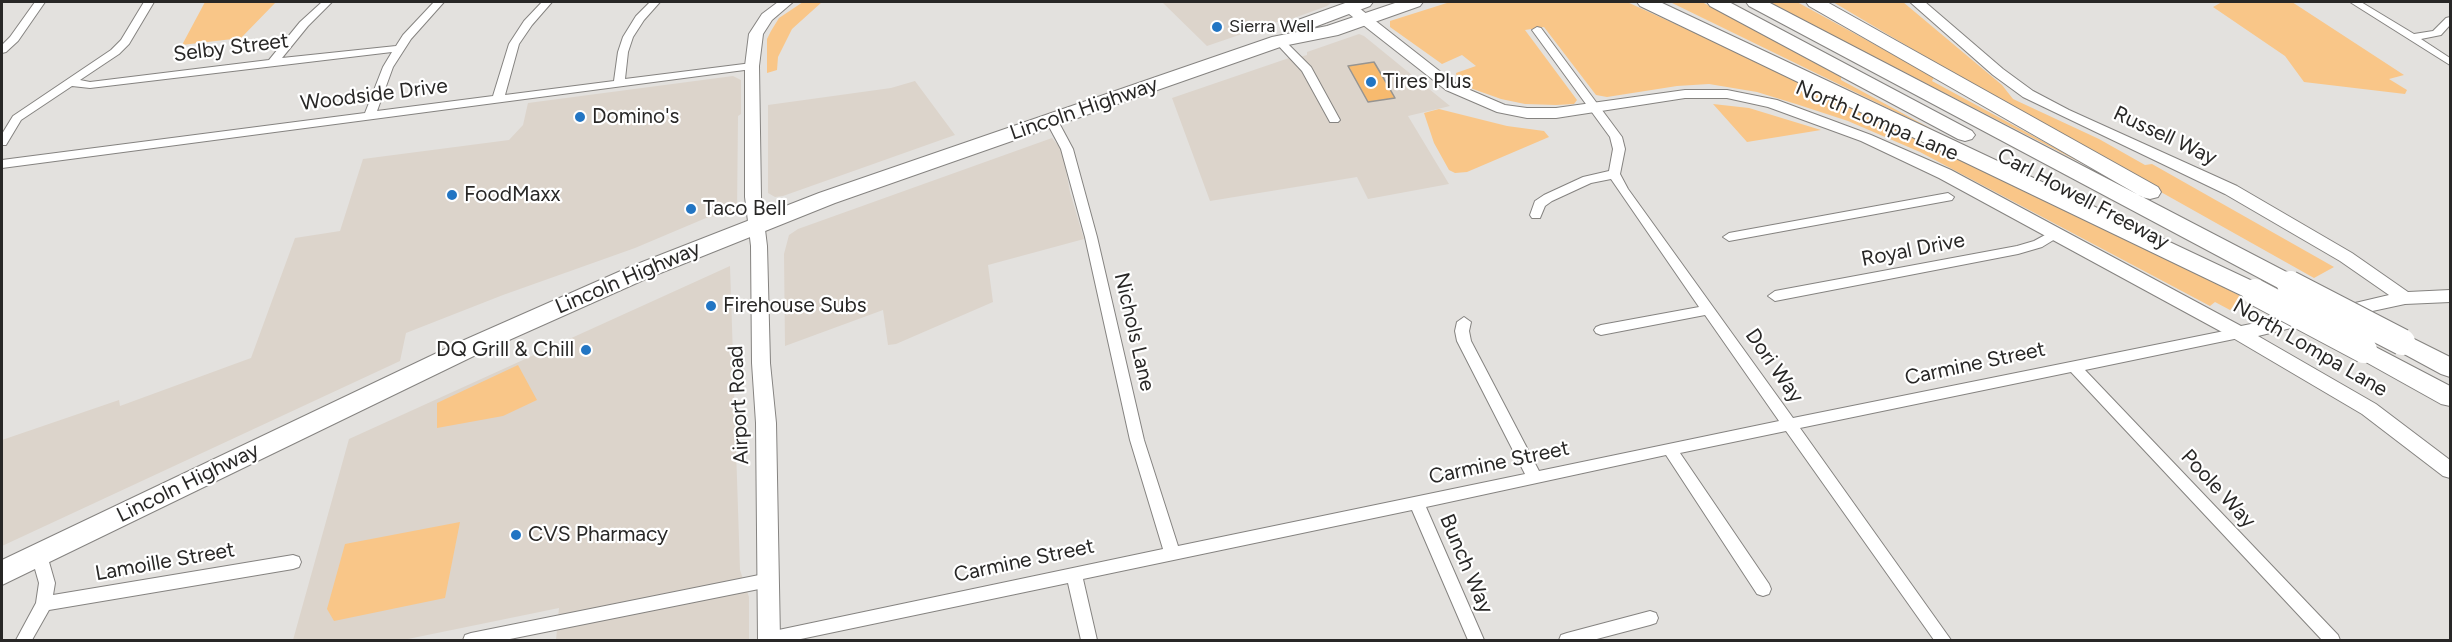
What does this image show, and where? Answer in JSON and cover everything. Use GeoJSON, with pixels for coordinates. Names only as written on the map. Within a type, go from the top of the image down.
{"type":"FeatureCollection","features":[{"type":"Feature","properties":{"kind":"highway"},"geometry":{"type":"LineString","coordinates":[[1355,7],[1363,12],[1390,2]]}},
{"type":"Feature","properties":{"kind":"highway","name":"Lincoln Highway"},"geometry":{"type":"LineString","coordinates":[[2,573],[552,309],[756,225],[1278,40],[1317,35],[1355,7],[1414,2]]}},
{"type":"Feature","properties":{"kind":"highway"},"geometry":{"type":"LineString","coordinates":[[1648,2],[2255,291]]}},
{"type":"Feature","properties":{"kind":"highway","name":"Carl Howell Freeway"},"geometry":{"type":"LineString","coordinates":[[1716,2],[2451,397]]}},
{"type":"Feature","properties":{"kind":"highway","name":"Carl Howell Freeway"},"geometry":{"type":"LineString","coordinates":[[1755,2],[2298,282],[2406,341],[2450,368]]}},
{"type":"Feature","properties":{"kind":"highway"},"geometry":{"type":"LineString","coordinates":[[1815,2],[2298,282]]}},
{"type":"Feature","properties":{"kind":"street"},"geometry":{"type":"LineString","coordinates":[[2,50],[14,39],[40,2]]}},
{"type":"Feature","properties":{"kind":"street"},"geometry":{"type":"LineString","coordinates":[[2,142],[17,118],[115,52],[125,42],[149,2]]}},
{"type":"Feature","properties":{"kind":"street"},"geometry":{"type":"LineString","coordinates":[[273,62],[304,24],[327,2]]}},
{"type":"Feature","properties":{"kind":"street"},"geometry":{"type":"LineString","coordinates":[[370,116],[388,67],[418,24],[439,2]]}},
{"type":"Feature","properties":{"kind":"street"},"geometry":{"type":"LineString","coordinates":[[498,99],[514,44],[528,23],[547,2]]}},
{"type":"Feature","properties":{"kind":"street"},"geometry":{"type":"LineString","coordinates":[[619,84],[623,52],[628,37],[640,18],[655,2]]}},
{"type":"Feature","properties":{"kind":"street","name":"Airport Road"},"geometry":{"type":"LineString","coordinates":[[769,640],[770,580],[766,423],[760,363],[756,225],[753,197],[752,66],[756,34],[767,17],[786,2]]}},
{"type":"Feature","properties":{"kind":"street","name":"Russell Way"},"geometry":{"type":"LineString","coordinates":[[1917,2],[1998,72],[2028,94],[2231,190],[2346,257],[2405,298]]}},
{"type":"Feature","properties":{"kind":"street"},"geometry":{"type":"LineString","coordinates":[[2355,2],[2451,62]]}},
{"type":"Feature","properties":{"kind":"street","name":"North Lompa Lane"},"geometry":{"type":"LineString","coordinates":[[1355,7],[1446,84],[1483,103],[1536,114],[1596,108],[1702,92],[1733,94],[1822,120],[1909,156],[2239,333],[2368,409],[2451,470]]}},
{"type":"Feature","properties":{"kind":"street"},"geometry":{"type":"LineString","coordinates":[[2412,38],[2437,33],[2451,20]]}},
{"type":"Feature","properties":{"kind":"street"},"geometry":{"type":"LineString","coordinates":[[1536,215],[1539,204],[1548,198],[1587,180],[1614,174],[1619,149],[1617,141],[1596,108],[1537,30]]}},
{"type":"Feature","properties":{"kind":"street"},"geometry":{"type":"LineString","coordinates":[[1278,40],[1308,71],[1334,120]]}},
{"type":"Feature","properties":{"kind":"street","name":"Selby Street"},"geometry":{"type":"LineString","coordinates":[[68,82],[90,85],[399,49]]}},
{"type":"Feature","properties":{"kind":"street","name":"Woodside Drive"},"geometry":{"type":"LineString","coordinates":[[2,164],[752,66]]}},
{"type":"Feature","properties":{"kind":"street","name":"Nichols Lane"},"geometry":{"type":"LineString","coordinates":[[1052,121],[1067,148],[1091,237],[1137,440],[1172,554]]}},
{"type":"Feature","properties":{"kind":"street","name":"Dori Way"},"geometry":{"type":"LineString","coordinates":[[1614,174],[1623,190],[1943,640]]}},
{"type":"Feature","properties":{"kind":"street"},"geometry":{"type":"LineString","coordinates":[[1729,237],[1948,197]]}},
{"type":"Feature","properties":{"kind":"street","name":"Royal Drive"},"geometry":{"type":"LineString","coordinates":[[1775,296],[2010,252],[2038,244],[2056,233]]}},
{"type":"Feature","properties":{"kind":"street"},"geometry":{"type":"LineString","coordinates":[[2239,333],[2405,298],[2451,296]]}},
{"type":"Feature","properties":{"kind":"street"},"geometry":{"type":"LineString","coordinates":[[1601,330],[1709,310]]}},
{"type":"Feature","properties":{"kind":"street"},"geometry":{"type":"LineString","coordinates":[[1464,322],[1462,331],[1464,341],[1535,478]]}},
{"type":"Feature","properties":{"kind":"street","name":"Carmine Street"},"geometry":{"type":"LineString","coordinates":[[769,640],[1074,573],[2239,333]]}},
{"type":"Feature","properties":{"kind":"street","name":"Poole Way"},"geometry":{"type":"LineString","coordinates":[[2074,367],[2332,640]]}},
{"type":"Feature","properties":{"kind":"street"},"geometry":{"type":"LineString","coordinates":[[1670,449],[1763,589]]}},
{"type":"Feature","properties":{"kind":"street","name":"Bunch Way"},"geometry":{"type":"LineString","coordinates":[[1417,504],[1476,640]]}},
{"type":"Feature","properties":{"kind":"street"},"geometry":{"type":"LineString","coordinates":[[24,640],[44,604],[47,583],[39,555]]}},
{"type":"Feature","properties":{"kind":"street","name":"Lamoille Street"},"geometry":{"type":"LineString","coordinates":[[44,604],[293,562]]}},
{"type":"Feature","properties":{"kind":"street"},"geometry":{"type":"LineString","coordinates":[[1074,573],[1089,640]]}},
{"type":"Feature","properties":{"kind":"street"},"geometry":{"type":"LineString","coordinates":[[471,640],[770,580]]}},
{"type":"Feature","properties":{"kind":"street"},"geometry":{"type":"LineString","coordinates":[[1567,640],[1650,618]]}},
{"type":"Feature","properties":{"kind":"shaded area"},"geometry":{"type":"Polygon","coordinates":[[[205,2],[276,2],[241,38],[182,45],[205,2]]]}},
{"type":"Feature","properties":{"kind":"shaded area"},"geometry":{"type":"Polygon","coordinates":[[[803,2],[822,2],[792,29],[778,57],[777,70],[767,73],[767,39],[771,31],[779,18],[803,2]]]}},
{"type":"Feature","properties":{"kind":"shaded area"},"geometry":{"type":"Polygon","coordinates":[[[1162,2],[1332,2],[1327,6],[1283,22],[1277,22],[1207,46],[1162,2]]]}},
{"type":"Feature","properties":{"kind":"shaded area"},"geometry":{"type":"Polygon","coordinates":[[[1450,2],[1627,2],[1840,99],[2158,252],[2244,298],[2230,310],[2215,302],[2210,306],[1920,152],[1848,121],[1796,104],[1757,92],[1709,84],[1677,86],[1607,97],[1596,95],[1544,27],[1525,30],[1577,100],[1574,104],[1525,104],[1501,99],[1473,89],[1457,78],[1456,73],[1476,66],[1462,55],[1442,64],[1390,27],[1390,21],[1450,2]]]}},
{"type":"Feature","properties":{"kind":"shaded area"},"geometry":{"type":"Polygon","coordinates":[[[1670,2],[1702,2],[1939,133],[1670,2]]]}},
{"type":"Feature","properties":{"kind":"shaded area"},"geometry":{"type":"Polygon","coordinates":[[[1767,2],[1797,2],[1934,77],[1932,81],[2105,175],[1767,2]]]}},
{"type":"Feature","properties":{"kind":"shaded area"},"geometry":{"type":"Polygon","coordinates":[[[1833,2],[1903,2],[2002,85],[2013,99],[2099,139],[2145,165],[2152,164],[2334,267],[2314,278],[2022,114],[1833,2]]]}},
{"type":"Feature","properties":{"kind":"shaded area"},"geometry":{"type":"Polygon","coordinates":[[[2222,2],[2292,2],[2404,75],[2389,79],[2407,90],[2405,94],[2304,82],[2285,56],[2213,7],[2222,2]]]}},
{"type":"Feature","properties":{"kind":"shaded area"},"geometry":{"type":"Polygon","coordinates":[[[1359,34],[1450,106],[1408,116],[1449,184],[1368,199],[1357,177],[1210,201],[1172,98],[1289,58],[1307,55],[1307,52],[1359,34]]]}},
{"type":"Feature","properties":{"kind":"shaded area"},"geometry":{"type":"Polygon","coordinates":[[[733,76],[741,80],[741,114],[738,116],[737,213],[706,218],[635,248],[503,295],[406,333],[400,361],[2,546],[2,440],[119,400],[120,406],[251,358],[295,238],[340,231],[363,159],[509,140],[523,125],[528,103],[733,76]]]}},
{"type":"Feature","properties":{"kind":"shaded area"},"geometry":{"type":"Polygon","coordinates":[[[915,81],[955,135],[783,196],[775,197],[768,193],[768,105],[891,88],[915,81]]]}},
{"type":"Feature","properties":{"kind":"shaded area"},"geometry":{"type":"Polygon","coordinates":[[[1713,104],[1749,108],[1821,130],[1747,142],[1713,104]]]}},
{"type":"Feature","properties":{"kind":"shaded area"},"geometry":{"type":"Polygon","coordinates":[[[1439,109],[1507,126],[1544,131],[1549,137],[1467,172],[1455,173],[1449,170],[1434,143],[1424,113],[1439,109]]]}},
{"type":"Feature","properties":{"kind":"shaded area"},"geometry":{"type":"Polygon","coordinates":[[[1052,138],[1062,150],[1070,192],[1084,239],[988,265],[993,302],[896,344],[888,345],[883,310],[785,346],[784,254],[789,235],[798,229],[1052,138]]]}},
{"type":"Feature","properties":{"kind":"shaded area"},"geometry":{"type":"Polygon","coordinates":[[[730,266],[740,570],[749,597],[749,640],[556,640],[559,608],[403,640],[293,640],[349,439],[730,266]]]}},
{"type":"Feature","properties":{"kind":"shaded area"},"geometry":{"type":"Polygon","coordinates":[[[518,365],[537,400],[503,416],[437,428],[437,403],[518,365]]]}},
{"type":"Feature","properties":{"kind":"shaded area"},"geometry":{"type":"Polygon","coordinates":[[[460,522],[445,598],[334,621],[327,609],[345,544],[460,522]]]}},
{"type":"Feature","properties":{"kind":"building","name":"Tires Plus"},"geometry":{"type":"Polygon","coordinates":[[[1374,62],[1395,98],[1368,102],[1348,66],[1374,62]]]}},
{"type":"Feature","properties":{"kind":"place","name":"Sierra Well"},"geometry":{"type":"Point","coordinates":[1217,27]}},
{"type":"Feature","properties":{"kind":"place","name":"Tires Plus"},"geometry":{"type":"Point","coordinates":[1371,82]}},
{"type":"Feature","properties":{"kind":"place","name":"Domino's"},"geometry":{"type":"Point","coordinates":[580,117]}},
{"type":"Feature","properties":{"kind":"place","name":"FoodMaxx"},"geometry":{"type":"Point","coordinates":[452,195]}},
{"type":"Feature","properties":{"kind":"place","name":"Taco Bell"},"geometry":{"type":"Point","coordinates":[691,209]}},
{"type":"Feature","properties":{"kind":"place","name":"Firehouse Subs"},"geometry":{"type":"Point","coordinates":[711,306]}},
{"type":"Feature","properties":{"kind":"place","name":"DQ Grill & Chill"},"geometry":{"type":"Point","coordinates":[586,350]}},
{"type":"Feature","properties":{"kind":"place","name":"CVS Pharmacy"},"geometry":{"type":"Point","coordinates":[516,535]}}]}
